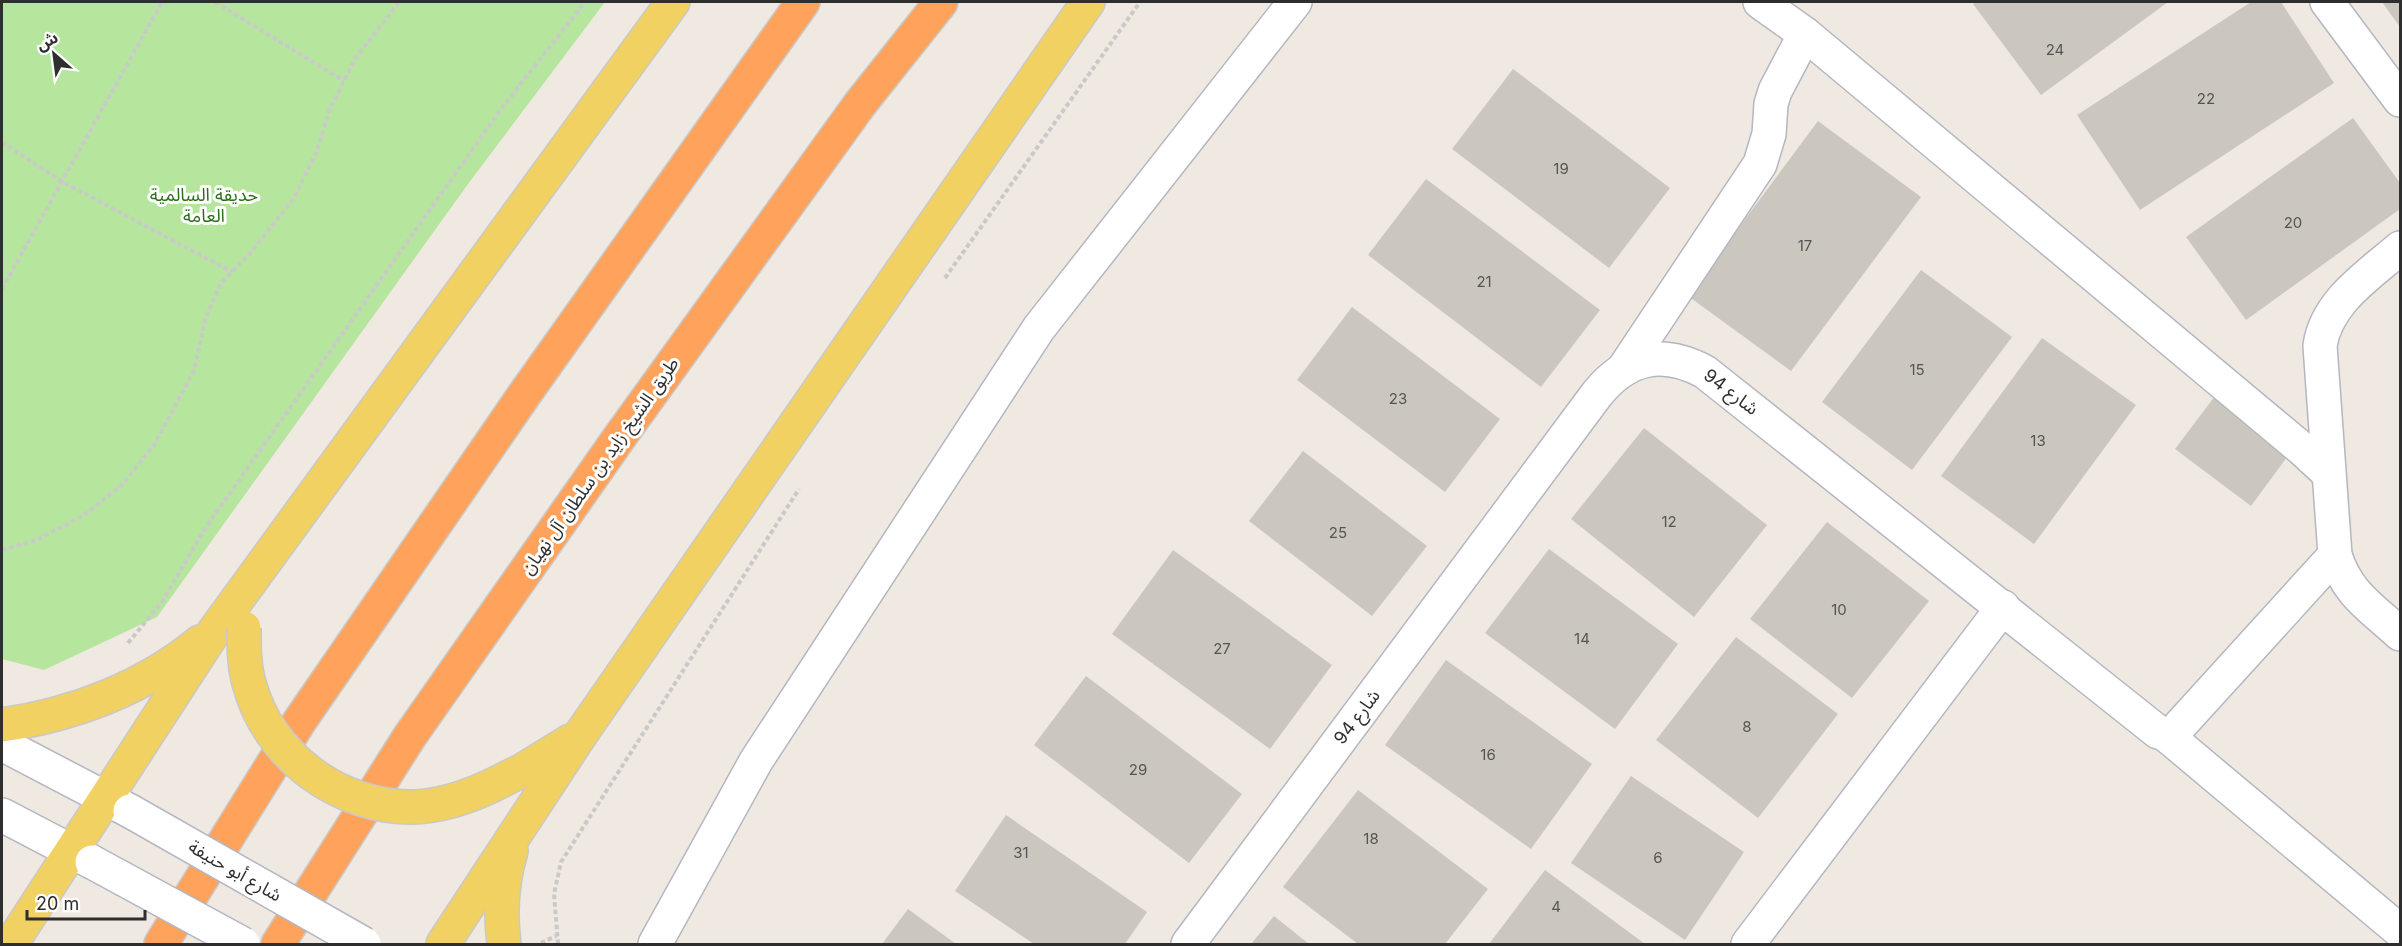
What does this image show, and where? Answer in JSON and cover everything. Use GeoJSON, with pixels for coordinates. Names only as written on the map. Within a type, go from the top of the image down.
{"type":"FeatureCollection","features":[{"type":"Feature","properties":{"kind":"highway"},"geometry":{"type":"LineString","coordinates":[[161,945],[305,712],[524,394],[803,2]]}},
{"type":"Feature","properties":{"kind":"highway","name":"طريق الشيخ زايد بن سلطان آل نهيان"},"geometry":{"type":"LineString","coordinates":[[278,945],[410,736],[585,486],[860,104],[941,2]]}},
{"type":"Feature","properties":{"kind":"main road"},"geometry":{"type":"LineString","coordinates":[[11,945],[81,857],[118,805],[230,629],[254,575],[673,2]]}},
{"type":"Feature","properties":{"kind":"main road"},"geometry":{"type":"LineString","coordinates":[[443,945],[581,734],[1088,2]]}},
{"type":"Feature","properties":{"kind":"main road"},"geometry":{"type":"LineString","coordinates":[[230,629],[244,656],[249,683],[258,710],[272,734],[310,774],[359,799],[386,805],[414,807],[441,804],[468,797],[553,753],[581,734]]}},
{"type":"Feature","properties":{"kind":"main road"},"geometry":{"type":"LineString","coordinates":[[2,725],[54,715],[125,688],[230,629]]}},
{"type":"Feature","properties":{"kind":"main road"},"geometry":{"type":"LineString","coordinates":[[504,945],[502,909],[504,882],[518,829]]}},
{"type":"Feature","properties":{"kind":"street"},"geometry":{"type":"LineString","coordinates":[[655,945],[756,761],[1039,328],[1295,2]]}},
{"type":"Feature","properties":{"kind":"street"},"geometry":{"type":"LineString","coordinates":[[1761,2],[1805,34],[2328,473]]}},
{"type":"Feature","properties":{"kind":"street"},"geometry":{"type":"LineString","coordinates":[[2327,2],[2400,99]]}},
{"type":"Feature","properties":{"kind":"street"},"geometry":{"type":"LineString","coordinates":[[1625,368],[1760,164],[1769,134],[1771,104],[1775,91],[1805,34]]}},
{"type":"Feature","properties":{"kind":"street"},"geometry":{"type":"LineString","coordinates":[[2400,248],[2350,291],[2329,315],[2322,331],[2320,346],[2335,555],[2346,582],[2400,634]]}},
{"type":"Feature","properties":{"kind":"street","name":"شارع 94"},"geometry":{"type":"LineString","coordinates":[[1188,945],[1597,394],[1610,379],[1625,368],[1645,360],[1666,358],[1686,362],[1705,372],[2151,727],[2165,734],[2400,931]]}},
{"type":"Feature","properties":{"kind":"street"},"geometry":{"type":"LineString","coordinates":[[2165,734],[2174,732],[2335,555]]}},
{"type":"Feature","properties":{"kind":"street"},"geometry":{"type":"LineString","coordinates":[[1748,945],[2003,607]]}},
{"type":"Feature","properties":{"kind":"street","name":"شارع أبو حنيفة"},"geometry":{"type":"LineString","coordinates":[[2,744],[118,805],[364,945]]}},
{"type":"Feature","properties":{"kind":"street"},"geometry":{"type":"LineString","coordinates":[[2,815],[243,945]]}},
{"type":"Feature","properties":{"kind":"path"},"geometry":{"type":"LineString","coordinates":[[2,289],[162,2]]}},
{"type":"Feature","properties":{"kind":"path"},"geometry":{"type":"LineString","coordinates":[[215,2],[344,81]]}},
{"type":"Feature","properties":{"kind":"path"},"geometry":{"type":"LineString","coordinates":[[2,550],[37,540],[84,515],[122,485],[154,446],[194,371],[205,319],[221,283],[252,251],[294,198],[317,151],[329,111],[355,59],[399,2]]}},
{"type":"Feature","properties":{"kind":"path"},"geometry":{"type":"LineString","coordinates":[[123,648],[162,602],[206,527],[501,109],[585,2]]}},
{"type":"Feature","properties":{"kind":"path"},"geometry":{"type":"LineString","coordinates":[[944,280],[1140,2]]}},
{"type":"Feature","properties":{"kind":"path"},"geometry":{"type":"LineString","coordinates":[[2,142],[62,181],[232,272]]}},
{"type":"Feature","properties":{"kind":"path"},"geometry":{"type":"LineString","coordinates":[[558,945],[554,894],[561,862],[803,483]]}},
{"type":"Feature","properties":{"kind":"path"},"geometry":{"type":"LineString","coordinates":[[538,945],[556,936]]}},
{"type":"Feature","properties":{"kind":"green space","name":"حديقة السالمية العامة"},"geometry":{"type":"Polygon","coordinates":[[[2,2],[605,2],[468,184],[157,617],[44,670],[2,659],[2,2]]]}},
{"type":"Feature","properties":{"kind":"building"},"geometry":{"type":"Polygon","coordinates":[[[1976,2],[2168,2],[2041,95],[1973,4],[1976,2]]]}},
{"type":"Feature","properties":{"kind":"building"},"geometry":{"type":"Polygon","coordinates":[[[2251,2],[2281,2],[2334,83],[2140,210],[2077,115],[2251,2]]]}},
{"type":"Feature","properties":{"kind":"building"},"geometry":{"type":"Polygon","coordinates":[[[2382,2],[2400,2],[2400,27],[2382,2]]]}},
{"type":"Feature","properties":{"kind":"building"},"geometry":{"type":"Polygon","coordinates":[[[1513,69],[1670,188],[1609,268],[1452,149],[1513,69]]]}},
{"type":"Feature","properties":{"kind":"building"},"geometry":{"type":"Polygon","coordinates":[[[2353,118],[2400,183],[2400,209],[2246,320],[2186,237],[2353,118]]]}},
{"type":"Feature","properties":{"kind":"building"},"geometry":{"type":"Polygon","coordinates":[[[1818,121],[1921,197],[1791,371],[1688,296],[1818,121]]]}},
{"type":"Feature","properties":{"kind":"building"},"geometry":{"type":"Polygon","coordinates":[[[1426,179],[1600,310],[1541,387],[1368,255],[1426,179]]]}},
{"type":"Feature","properties":{"kind":"building"},"geometry":{"type":"Polygon","coordinates":[[[1921,270],[2012,337],[1912,470],[1822,402],[1921,270]]]}},
{"type":"Feature","properties":{"kind":"building"},"geometry":{"type":"Polygon","coordinates":[[[1352,307],[1500,419],[1445,492],[1297,380],[1352,307]]]}},
{"type":"Feature","properties":{"kind":"building"},"geometry":{"type":"Polygon","coordinates":[[[2042,338],[2136,405],[2034,544],[1941,476],[2042,338]]]}},
{"type":"Feature","properties":{"kind":"building"},"geometry":{"type":"Polygon","coordinates":[[[2218,392],[2293,449],[2251,506],[2175,449],[2218,392]]]}},
{"type":"Feature","properties":{"kind":"building"},"geometry":{"type":"Polygon","coordinates":[[[1644,428],[1767,525],[1694,617],[1571,519],[1644,428]]]}},
{"type":"Feature","properties":{"kind":"building"},"geometry":{"type":"Polygon","coordinates":[[[1303,451],[1427,546],[1372,616],[1249,521],[1303,451]]]}},
{"type":"Feature","properties":{"kind":"building"},"geometry":{"type":"Polygon","coordinates":[[[1827,522],[1929,601],[1852,698],[1750,619],[1827,522]]]}},
{"type":"Feature","properties":{"kind":"building"},"geometry":{"type":"Polygon","coordinates":[[[1549,549],[1678,644],[1615,729],[1485,633],[1549,549]]]}},
{"type":"Feature","properties":{"kind":"building"},"geometry":{"type":"Polygon","coordinates":[[[1173,550],[1332,665],[1270,749],[1112,634],[1173,550]]]}},
{"type":"Feature","properties":{"kind":"building"},"geometry":{"type":"Polygon","coordinates":[[[1736,637],[1838,714],[1758,818],[1656,740],[1736,637]]]}},
{"type":"Feature","properties":{"kind":"building"},"geometry":{"type":"Polygon","coordinates":[[[1446,660],[1592,764],[1531,849],[1385,745],[1446,660]]]}},
{"type":"Feature","properties":{"kind":"building"},"geometry":{"type":"Polygon","coordinates":[[[1086,676],[1242,794],[1189,863],[1034,745],[1086,676]]]}},
{"type":"Feature","properties":{"kind":"building"},"geometry":{"type":"Polygon","coordinates":[[[1631,776],[1744,852],[1685,940],[1571,863],[1631,776]]]}},
{"type":"Feature","properties":{"kind":"building"},"geometry":{"type":"Polygon","coordinates":[[[1358,790],[1488,889],[1445,944],[1358,944],[1283,887],[1358,790]]]}},
{"type":"Feature","properties":{"kind":"building"},"geometry":{"type":"Polygon","coordinates":[[[1006,815],[1147,912],[1125,944],[1034,944],[955,891],[1006,815]]]}},
{"type":"Feature","properties":{"kind":"building"},"geometry":{"type":"Polygon","coordinates":[[[1545,870],[1645,944],[1489,944],[1545,870]]]}},
{"type":"Feature","properties":{"kind":"building"},"geometry":{"type":"Polygon","coordinates":[[[908,909],[956,944],[882,944],[908,909]]]}},
{"type":"Feature","properties":{"kind":"building"},"geometry":{"type":"Polygon","coordinates":[[[1274,916],[1309,944],[1251,944],[1274,916]]]}}]}
